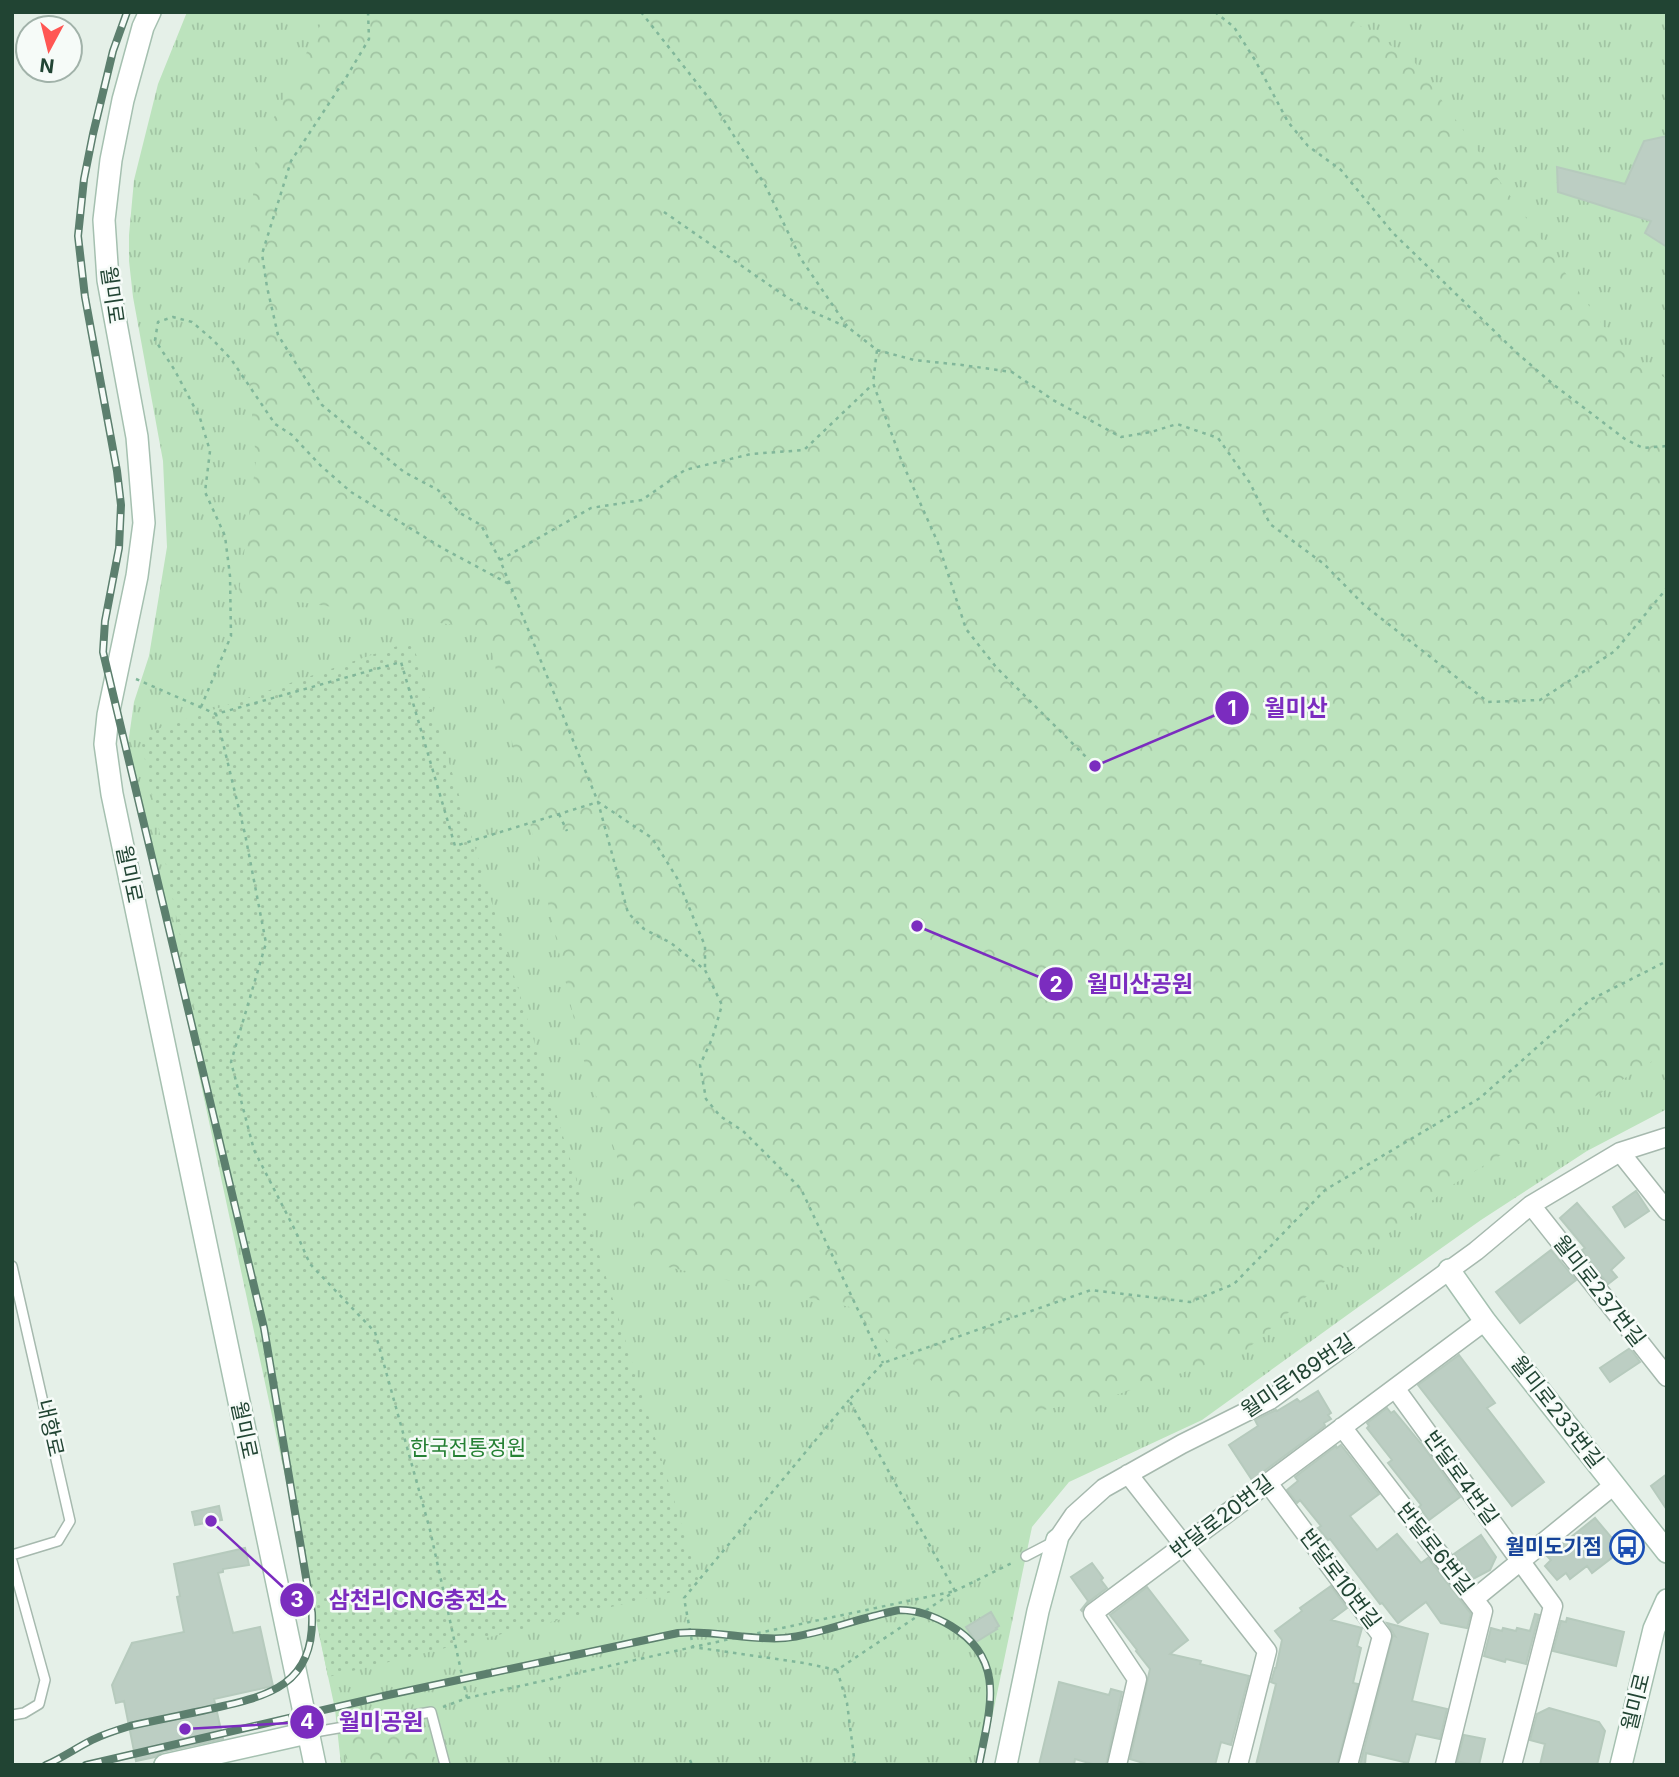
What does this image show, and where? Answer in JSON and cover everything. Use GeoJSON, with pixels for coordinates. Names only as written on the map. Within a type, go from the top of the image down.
{"type":"FeatureCollection","features":[{"type":"Feature","properties":{"kind":"main road","name":"월미로"},"geometry":{"type":"LineString","coordinates":[[150,12],[143,27],[123,100],[111,160],[104,220],[108,280],[136,438],[144,523],[137,576],[108,715],[105,744],[112,794],[315,1765]]}},
{"type":"Feature","properties":{"kind":"main road","name":"월미로233번길"},"geometry":{"type":"LineString","coordinates":[[1449,1270],[1485,1321],[1667,1552]]}},
{"type":"Feature","properties":{"kind":"main road","name":"월미로189번길"},"geometry":{"type":"LineString","coordinates":[[1006,1765],[1038,1611],[1057,1540]]}},
{"type":"Feature","properties":{"kind":"main road","name":"월미로"},"geometry":{"type":"LineString","coordinates":[[1621,1765],[1654,1629],[1667,1600]]}},
{"type":"Feature","properties":{"kind":"main road"},"geometry":{"type":"LineString","coordinates":[[165,1765],[307,1733]]}},
{"type":"Feature","properties":{"kind":"street","name":"월미로189번길"},"geometry":{"type":"LineString","coordinates":[[1057,1540],[1074,1515],[1104,1488],[1182,1444],[1270,1400],[1476,1251],[1531,1205],[1620,1152],[1667,1137]]}},
{"type":"Feature","properties":{"kind":"street"},"geometry":{"type":"LineString","coordinates":[[1620,1152],[1667,1211]]}},
{"type":"Feature","properties":{"kind":"street","name":"월미로237번길"},"geometry":{"type":"LineString","coordinates":[[1531,1205],[1667,1377]]}},
{"type":"Feature","properties":{"kind":"street","name":"반달로20번길"},"geometry":{"type":"LineString","coordinates":[[1117,1765],[1137,1679],[1093,1613],[1485,1321]]}},
{"type":"Feature","properties":{"kind":"street","name":"반달로4번길"},"geometry":{"type":"LineString","coordinates":[[1395,1388],[1553,1606],[1512,1765]]}},
{"type":"Feature","properties":{"kind":"street","name":"반달로6번길"},"geometry":{"type":"LineString","coordinates":[[1342,1427],[1483,1611],[1445,1765]]}},
{"type":"Feature","properties":{"kind":"street"},"geometry":{"type":"LineString","coordinates":[[1128,1474],[1267,1651],[1238,1765]]}},
{"type":"Feature","properties":{"kind":"street","name":"반달로10번길"},"geometry":{"type":"LineString","coordinates":[[1268,1483],[1382,1636],[1348,1765]]}},
{"type":"Feature","properties":{"kind":"street"},"geometry":{"type":"LineString","coordinates":[[1474,1599],[1614,1485]]}},
{"type":"Feature","properties":{"kind":"lane","name":"내항로"},"geometry":{"type":"LineString","coordinates":[[12,1266],[70,1521],[58,1541],[12,1555]]}},
{"type":"Feature","properties":{"kind":"lane"},"geometry":{"type":"LineString","coordinates":[[1026,1556],[1057,1540]]}},
{"type":"Feature","properties":{"kind":"lane"},"geometry":{"type":"LineString","coordinates":[[12,1560],[45,1680],[39,1704],[24,1713],[12,1715]]}},
{"type":"Feature","properties":{"kind":"lane"},"geometry":{"type":"LineString","coordinates":[[307,1733],[430,1712],[445,1765]]}},
{"type":"Feature","properties":{"kind":"path"},"geometry":{"type":"LineString","coordinates":[[368,12],[369,39],[291,161],[262,254],[278,335],[322,405],[404,472],[438,489],[460,513],[481,525],[500,560],[598,802],[628,912],[644,929],[671,943],[705,970]]}},
{"type":"Feature","properties":{"kind":"path"},"geometry":{"type":"LineString","coordinates":[[641,12],[715,106],[765,185],[801,259],[849,328]]}},
{"type":"Feature","properties":{"kind":"path"},"geometry":{"type":"LineString","coordinates":[[1215,12],[1234,27],[1288,122],[1301,138],[1342,170],[1393,233],[1486,323],[1554,385],[1625,439],[1643,448],[1667,446]]}},
{"type":"Feature","properties":{"kind":"path"},"geometry":{"type":"LineString","coordinates":[[664,212],[788,298],[849,328],[877,349],[914,360],[1012,372],[1053,400],[1121,437],[1177,424],[1218,438],[1250,483],[1269,524],[1324,564],[1364,605],[1488,702],[1540,700],[1615,651],[1667,588]]}},
{"type":"Feature","properties":{"kind":"path"},"geometry":{"type":"LineString","coordinates":[[201,707],[231,636],[230,576],[225,536],[205,492],[210,452],[200,418],[155,340],[158,322],[173,317],[192,322],[212,339],[231,359],[275,424],[292,435],[320,466],[351,492],[444,549],[510,585]]}},
{"type":"Feature","properties":{"kind":"path"},"geometry":{"type":"LineString","coordinates":[[877,349],[873,383],[902,462],[938,543],[966,629],[996,667],[1095,766]]}},
{"type":"Feature","properties":{"kind":"path"},"geometry":{"type":"LineString","coordinates":[[500,560],[591,508],[642,500],[685,470],[751,454],[804,450],[873,383]]}},
{"type":"Feature","properties":{"kind":"path"},"geometry":{"type":"LineString","coordinates":[[118,671],[216,714],[401,662],[455,846],[598,802]]}},
{"type":"Feature","properties":{"kind":"path"},"geometry":{"type":"LineString","coordinates":[[216,714],[246,834],[266,943],[230,1062],[254,1150],[310,1264],[375,1332],[429,1530],[467,1698]]}},
{"type":"Feature","properties":{"kind":"path"},"geometry":{"type":"LineString","coordinates":[[598,802],[652,838],[677,878],[705,946],[705,970],[722,1006],[712,1039],[700,1065],[706,1099],[720,1116],[743,1130],[801,1189],[883,1363]]}},
{"type":"Feature","properties":{"kind":"path"},"geometry":{"type":"LineString","coordinates":[[558,814],[567,831]]}},
{"type":"Feature","properties":{"kind":"path"},"geometry":{"type":"LineString","coordinates":[[692,1647],[684,1598],[883,1363],[1091,1290],[1190,1302],[1234,1284],[1325,1190],[1480,1098],[1590,1000],[1667,961]]}},
{"type":"Feature","properties":{"kind":"path"},"geometry":{"type":"LineString","coordinates":[[849,1400],[955,1591]]}},
{"type":"Feature","properties":{"kind":"path"},"geometry":{"type":"LineString","coordinates":[[692,1647],[804,1662],[837,1670],[955,1591],[1026,1556]]}},
{"type":"Feature","properties":{"kind":"path"},"geometry":{"type":"LineString","coordinates":[[430,1712],[467,1698],[955,1591]]}},
{"type":"Feature","properties":{"kind":"path"},"geometry":{"type":"LineString","coordinates":[[837,1670],[847,1703],[855,1765]]}},
{"type":"Feature","properties":{"kind":"green space"},"geometry":{"type":"Polygon","coordinates":[[[187,12],[1667,12],[1667,1109],[1587,1151],[1481,1220],[1202,1420],[1069,1482],[1032,1527],[982,1765],[341,1765],[335,1709],[128,744],[134,702],[149,656],[167,547],[163,461],[133,297],[129,235],[134,180],[158,84],[187,12]]]}},
{"type":"Feature","properties":{"kind":"green space"},"geometry":{"type":"Polygon","coordinates":[[[327,12],[1339,12],[1413,60],[1622,352],[1667,379],[1667,1052],[1454,1184],[1315,1289],[1244,1352],[1113,1396],[978,1423],[850,1307],[654,1264],[582,1055],[487,630],[239,593],[256,460],[244,324],[256,153],[327,12]]]}},
{"type":"Feature","properties":{"kind":"green space","name":"한국전통정원"},"geometry":{"type":"Polygon","coordinates":[[[412,641],[700,1585],[328,1677],[140,735],[412,641]]]}},
{"type":"Feature","properties":{"kind":"green space"},"geometry":{"type":"Polygon","coordinates":[[[410,1723],[425,1733],[433,1765],[347,1765],[344,1749],[346,1737],[410,1723]]]}},
{"type":"Feature","properties":{"kind":"building"},"geometry":{"type":"Polygon","coordinates":[[[1667,136],[1667,247],[1645,233],[1651,221],[1558,192],[1557,167],[1625,184],[1644,141],[1667,136]]]}},
{"type":"Feature","properties":{"kind":"building"},"geometry":{"type":"Polygon","coordinates":[[[1636,1191],[1649,1211],[1625,1227],[1613,1207],[1636,1191]]]}},
{"type":"Feature","properties":{"kind":"building"},"geometry":{"type":"Polygon","coordinates":[[[1577,1203],[1624,1258],[1611,1270],[1617,1277],[1608,1284],[1584,1254],[1582,1250],[1585,1248],[1560,1218],[1577,1203]]]}},
{"type":"Feature","properties":{"kind":"building"},"geometry":{"type":"Polygon","coordinates":[[[1551,1250],[1576,1280],[1520,1323],[1496,1292],[1551,1250]]]}},
{"type":"Feature","properties":{"kind":"building"},"geometry":{"type":"Polygon","coordinates":[[[1630,1348],[1640,1362],[1610,1382],[1600,1368],[1630,1348]]]}},
{"type":"Feature","properties":{"kind":"building"},"geometry":{"type":"Polygon","coordinates":[[[1459,1355],[1495,1403],[1487,1408],[1544,1482],[1512,1506],[1418,1385],[1459,1355]]]}},
{"type":"Feature","properties":{"kind":"building"},"geometry":{"type":"Polygon","coordinates":[[[1318,1391],[1331,1413],[1328,1415],[1331,1419],[1252,1480],[1229,1445],[1258,1426],[1255,1420],[1297,1399],[1300,1402],[1318,1391]]]}},
{"type":"Feature","properties":{"kind":"building"},"geometry":{"type":"Polygon","coordinates":[[[1387,1408],[1391,1413],[1394,1411],[1423,1446],[1460,1497],[1429,1520],[1419,1507],[1421,1505],[1388,1463],[1392,1460],[1367,1428],[1367,1423],[1387,1408]]]}},
{"type":"Feature","properties":{"kind":"building"},"geometry":{"type":"Polygon","coordinates":[[[1341,1445],[1379,1494],[1350,1516],[1377,1550],[1397,1534],[1421,1563],[1428,1558],[1471,1614],[1467,1628],[1441,1623],[1426,1602],[1398,1623],[1318,1528],[1321,1526],[1300,1500],[1297,1503],[1287,1490],[1298,1481],[1295,1477],[1341,1445]]]}},
{"type":"Feature","properties":{"kind":"building"},"geometry":{"type":"Polygon","coordinates":[[[1667,1474],[1667,1510],[1651,1486],[1667,1474]]]}},
{"type":"Feature","properties":{"kind":"building"},"geometry":{"type":"Polygon","coordinates":[[[219,1506],[222,1520],[195,1525],[192,1512],[219,1506]]]}},
{"type":"Feature","properties":{"kind":"building"},"geometry":{"type":"Polygon","coordinates":[[[1595,1518],[1622,1550],[1592,1573],[1587,1566],[1570,1579],[1566,1573],[1557,1580],[1545,1566],[1551,1560],[1547,1556],[1595,1518]]]}},
{"type":"Feature","properties":{"kind":"building"},"geometry":{"type":"Polygon","coordinates":[[[1481,1535],[1496,1557],[1490,1570],[1473,1579],[1454,1554],[1481,1535]]]}},
{"type":"Feature","properties":{"kind":"building"},"geometry":{"type":"Polygon","coordinates":[[[245,1548],[249,1565],[223,1569],[223,1572],[218,1573],[233,1633],[260,1627],[273,1686],[214,1699],[223,1739],[162,1752],[155,1757],[136,1761],[124,1701],[116,1703],[112,1685],[132,1643],[184,1632],[174,1564],[245,1548]]]}},
{"type":"Feature","properties":{"kind":"building"},"geometry":{"type":"Polygon","coordinates":[[[1092,1563],[1107,1588],[1086,1604],[1082,1611],[1081,1610],[1088,1601],[1071,1577],[1092,1563]]]}},
{"type":"Feature","properties":{"kind":"building"},"geometry":{"type":"Polygon","coordinates":[[[1331,1586],[1347,1608],[1331,1620],[1362,1628],[1357,1646],[1361,1648],[1353,1683],[1358,1684],[1337,1765],[1256,1765],[1276,1684],[1271,1682],[1282,1640],[1275,1631],[1302,1611],[1300,1608],[1331,1586]]]}},
{"type":"Feature","properties":{"kind":"building"},"geometry":{"type":"Polygon","coordinates":[[[1147,1587],[1188,1640],[1170,1654],[1249,1676],[1231,1745],[1221,1742],[1215,1765],[1150,1765],[1130,1759],[1150,1669],[1110,1615],[1147,1587]]]}},
{"type":"Feature","properties":{"kind":"building"},"geometry":{"type":"Polygon","coordinates":[[[991,1612],[999,1626],[976,1642],[966,1627],[991,1612]]]}},
{"type":"Feature","properties":{"kind":"building"},"geometry":{"type":"Polygon","coordinates":[[[1535,1614],[1539,1615],[1526,1664],[1484,1656],[1491,1628],[1502,1631],[1503,1628],[1516,1631],[1517,1628],[1530,1631],[1535,1614]]]}},
{"type":"Feature","properties":{"kind":"building"},"geometry":{"type":"Polygon","coordinates":[[[1567,1618],[1624,1632],[1616,1666],[1553,1651],[1561,1621],[1566,1622],[1567,1618]]]}},
{"type":"Feature","properties":{"kind":"building"},"geometry":{"type":"Polygon","coordinates":[[[1387,1623],[1428,1634],[1412,1701],[1447,1709],[1440,1739],[1416,1734],[1408,1763],[1366,1753],[1365,1765],[1360,1765],[1393,1635],[1395,1636],[1387,1623]]]}},
{"type":"Feature","properties":{"kind":"building"},"geometry":{"type":"Polygon","coordinates":[[[1059,1682],[1109,1695],[1111,1689],[1122,1692],[1106,1765],[1075,1759],[1074,1765],[1039,1765],[1059,1682]]]}},
{"type":"Feature","properties":{"kind":"building"},"geometry":{"type":"Polygon","coordinates":[[[1549,1708],[1599,1722],[1605,1731],[1597,1765],[1540,1765],[1545,1744],[1530,1740],[1537,1714],[1549,1708]]]}},
{"type":"Feature","properties":{"kind":"building"},"geometry":{"type":"Polygon","coordinates":[[[1464,1735],[1485,1739],[1479,1765],[1457,1762],[1464,1735]]]}},
{"type":"Feature","properties":{"kind":"railway"},"geometry":{"type":"LineString","coordinates":[[46,1765],[92,1740],[130,1726],[232,1704],[269,1692],[297,1672],[306,1657],[311,1637],[312,1613],[264,1328],[103,652],[105,621],[119,548],[121,505],[85,297],[78,236],[84,179],[93,134],[113,51],[127,12]]}},
{"type":"Feature","properties":{"kind":"railway"},"geometry":{"type":"LineString","coordinates":[[86,1765],[388,1695],[678,1633],[785,1638],[819,1632],[900,1610],[933,1617],[951,1626],[981,1654],[988,1671],[990,1706],[979,1765]]}},
{"type":"Feature","properties":{"kind":"place","name":"월미산"},"geometry":{"type":"Point","coordinates":[1095,766]}},
{"type":"Feature","properties":{"kind":"place","name":"월미산공원"},"geometry":{"type":"Point","coordinates":[917,926]}},
{"type":"Feature","properties":{"kind":"place","name":"삼천리CNG충전소"},"geometry":{"type":"Point","coordinates":[211,1521]}},
{"type":"Feature","properties":{"kind":"place","name":"월미도기점"},"geometry":{"type":"Point","coordinates":[1627,1547]}},
{"type":"Feature","properties":{"kind":"place","name":"월미공원"},"geometry":{"type":"Point","coordinates":[185,1729]}}]}
